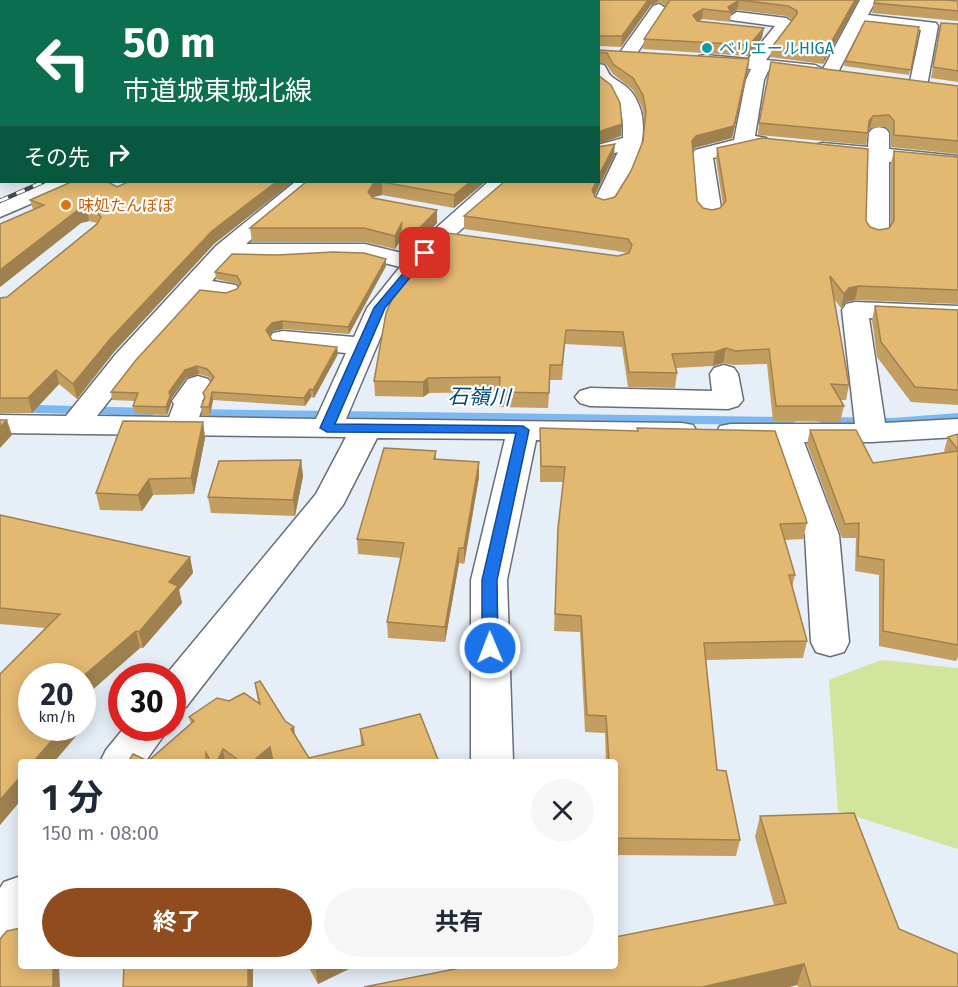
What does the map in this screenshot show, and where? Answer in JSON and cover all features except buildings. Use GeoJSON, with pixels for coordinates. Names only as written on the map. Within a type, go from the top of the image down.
{"type":"FeatureCollection","features":[{"type":"Feature","properties":{"kind":"street"},"geometry":{"type":"LineString","coordinates":[[830,72],[868,0]]}},
{"type":"Feature","properties":{"kind":"street"},"geometry":{"type":"LineString","coordinates":[[627,55],[659,9]]}},
{"type":"Feature","properties":{"kind":"street"},"geometry":{"type":"LineString","coordinates":[[737,17],[786,23],[758,64],[743,144]]}},
{"type":"Feature","properties":{"kind":"street"},"geometry":{"type":"LineString","coordinates":[[859,19],[949,27]]}},
{"type":"Feature","properties":{"kind":"street"},"geometry":{"type":"LineString","coordinates":[[898,83],[927,87],[930,26]]}},
{"type":"Feature","properties":{"kind":"street"},"geometry":{"type":"LineString","coordinates":[[723,28],[777,34]]}},
{"type":"Feature","properties":{"kind":"street"},"geometry":{"type":"LineString","coordinates":[[600,53],[652,56]]}},
{"type":"Feature","properties":{"kind":"street"},"geometry":{"type":"LineString","coordinates":[[682,58],[758,64],[852,76]]}},
{"type":"Feature","properties":{"kind":"street"},"geometry":{"type":"LineString","coordinates":[[600,77],[614,84],[626,94],[634,113],[633,141],[604,204]]}},
{"type":"Feature","properties":{"kind":"street"},"geometry":{"type":"LineString","coordinates":[[600,151],[633,141]]}},
{"type":"Feature","properties":{"kind":"street"},"geometry":{"type":"LineString","coordinates":[[710,214],[702,154],[743,144],[760,142],[783,144]]}},
{"type":"Feature","properties":{"kind":"street"},"geometry":{"type":"LineString","coordinates":[[877,234],[878,143]]}},
{"type":"Feature","properties":{"kind":"street"},"geometry":{"type":"LineString","coordinates":[[807,147],[878,143],[958,162]]}},
{"type":"Feature","properties":{"kind":"street"},"geometry":{"type":"LineString","coordinates":[[0,210],[60,183]]}},
{"type":"Feature","properties":{"kind":"street"},"geometry":{"type":"LineString","coordinates":[[75,422],[96,395],[225,251],[269,212],[307,183]]}},
{"type":"Feature","properties":{"kind":"street"},"geometry":{"type":"LineString","coordinates":[[331,417],[380,308],[416,264],[451,227],[497,185],[504,183]]}},
{"type":"Feature","properties":{"kind":"street"},"geometry":{"type":"LineString","coordinates":[[269,212],[302,219]]}},
{"type":"Feature","properties":{"kind":"street"},"geometry":{"type":"LineString","coordinates":[[225,251],[278,253],[364,251],[416,264]]}},
{"type":"Feature","properties":{"kind":"street"},"geometry":{"type":"LineString","coordinates":[[193,286],[227,290]]}},
{"type":"Feature","properties":{"kind":"street"},"geometry":{"type":"LineString","coordinates":[[870,422],[855,310],[958,314]]}},
{"type":"Feature","properties":{"kind":"street"},"geometry":{"type":"LineString","coordinates":[[283,339],[362,346]]}},
{"type":"Feature","properties":{"kind":"street"},"geometry":{"type":"LineString","coordinates":[[0,424],[75,422],[188,409],[331,417],[366,429],[523,430],[591,405],[728,400],[724,374]]}},
{"type":"Feature","properties":{"kind":"street"},"geometry":{"type":"LineString","coordinates":[[591,405],[785,433],[870,422],[958,428]]}},
{"type":"Feature","properties":{"kind":"street"},"geometry":{"type":"LineString","coordinates":[[186,679],[331,498],[366,429]]}},
{"type":"Feature","properties":{"kind":"street"},"geometry":{"type":"LineString","coordinates":[[492,759],[489,580],[523,430]]}},
{"type":"Feature","properties":{"kind":"street"},"geometry":{"type":"LineString","coordinates":[[785,433],[822,535],[830,642]]}},
{"type":"Feature","properties":{"kind":"street"},"geometry":{"type":"LineString","coordinates":[[124,759],[138,741]]}},
{"type":"Feature","properties":{"kind":"street"},"geometry":{"type":"LineString","coordinates":[[0,925],[18,901]]}},
{"type":"Feature","properties":{"kind":"green space"},"geometry":{"type":"Polygon","coordinates":[[[881,660],[958,668],[958,849],[838,811],[829,680],[881,660]]]}},
{"type":"Feature","properties":{"kind":"waterway","name":"石嶺川"},"geometry":{"type":"LineString","coordinates":[[0,408],[151,412]]}},
{"type":"Feature","properties":{"kind":"waterway","name":"石嶺川"},"geometry":{"type":"LineString","coordinates":[[182,413],[790,421]]}},
{"type":"Feature","properties":{"kind":"waterway","name":"石嶺川"},"geometry":{"type":"LineString","coordinates":[[824,421],[892,422],[958,417]]}},
{"type":"Feature","properties":{"kind":"railway"},"geometry":{"type":"LineString","coordinates":[[0,201],[41,183]]}},
{"type":"Feature","properties":{"kind":"place","name":"ベリエールHIGA"},"geometry":{"type":"Point","coordinates":[707,48]}},
{"type":"Feature","properties":{"kind":"place","name":"味処たんぽぽ"},"geometry":{"type":"Point","coordinates":[66,205]}},
{"type":"Feature","properties":{"kind":"route"},"geometry":{"type":"LineString","coordinates":[[425,253],[380,308],[340,394],[327,428],[523,430],[489,580],[490,648]]}}]}
